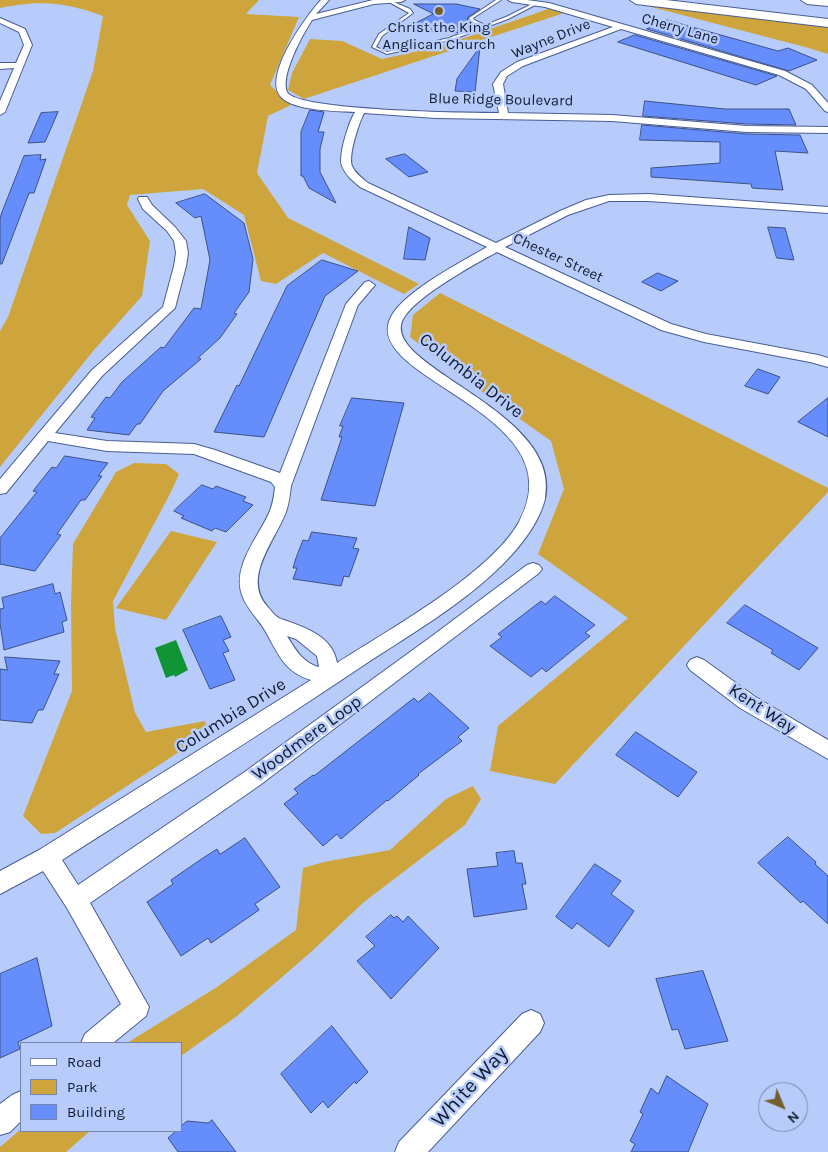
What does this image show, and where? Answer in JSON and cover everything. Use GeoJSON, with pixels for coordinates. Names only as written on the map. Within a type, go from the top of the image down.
{"type":"FeatureCollection","features":[{"type":"Feature","properties":{"kind":"highway"},"geometry":{"type":"LineString","coordinates":[[636,0],[828,23]]}},
{"type":"Feature","properties":{"kind":"highway"},"geometry":{"type":"LineString","coordinates":[[807,0],[828,2]]}},
{"type":"Feature","properties":{"kind":"street","name":"Blue Ridge Boulevard"},"geometry":{"type":"LineString","coordinates":[[325,0],[308,19],[282,74],[280,89],[284,96],[294,100],[316,105],[466,116],[571,117],[725,127],[828,130]]}},
{"type":"Feature","properties":{"kind":"street"},"geometry":{"type":"LineString","coordinates":[[308,19],[374,2],[401,0]]}},
{"type":"Feature","properties":{"kind":"street","name":"Cherry Lane"},"geometry":{"type":"LineString","coordinates":[[512,0],[537,3],[782,73],[809,86],[828,109]]}},
{"type":"Feature","properties":{"kind":"street"},"geometry":{"type":"LineString","coordinates":[[0,20],[15,27],[25,36],[28,45],[0,112]]}},
{"type":"Feature","properties":{"kind":"street","name":"Wayne Drive"},"geometry":{"type":"LineString","coordinates":[[504,116],[498,84],[504,74],[520,64],[622,26]]}},
{"type":"Feature","properties":{"kind":"street"},"geometry":{"type":"LineString","coordinates":[[0,66],[21,65]]}},
{"type":"Feature","properties":{"kind":"street","name":"Chester Street"},"geometry":{"type":"LineString","coordinates":[[362,109],[353,124],[346,164],[352,175],[364,185],[666,327],[704,338],[813,358],[828,363]]}},
{"type":"Feature","properties":{"kind":"street","name":"Columbia Drive"},"geometry":{"type":"LineString","coordinates":[[0,883],[47,857],[330,678],[429,611],[485,571],[510,545],[526,524],[535,506],[539,490],[538,473],[533,457],[524,445],[494,416],[419,364],[401,346],[394,332],[398,315],[414,299],[497,248],[591,200],[633,197],[828,210]]}},
{"type":"Feature","properties":{"kind":"street"},"geometry":{"type":"LineString","coordinates":[[0,489],[97,373],[169,308],[180,266],[182,253],[180,241],[171,229],[147,207],[143,199]]}},
{"type":"Feature","properties":{"kind":"street"},"geometry":{"type":"LineString","coordinates":[[270,622],[303,634],[326,652],[330,678],[302,669],[283,647],[270,622],[255,606],[249,592],[249,580],[251,566],[281,503],[283,486],[352,304],[369,285]]}},
{"type":"Feature","properties":{"kind":"street"},"geometry":{"type":"LineString","coordinates":[[44,436],[107,446],[194,450],[210,453],[269,474],[277,478],[283,486]]}},
{"type":"Feature","properties":{"kind":"street","name":"Woodmere Loop"},"geometry":{"type":"LineString","coordinates":[[75,900],[253,778],[533,569]]}},
{"type":"Feature","properties":{"kind":"street","name":"Kent Way"},"geometry":{"type":"LineString","coordinates":[[697,665],[747,702],[828,750]]}},
{"type":"Feature","properties":{"kind":"street"},"geometry":{"type":"LineString","coordinates":[[47,857],[75,900],[138,1007],[95,1042]]}},
{"type":"Feature","properties":{"kind":"street","name":"White Way"},"geometry":{"type":"LineString","coordinates":[[410,1152],[530,1023]]}},
{"type":"Feature","properties":{"kind":"street"},"geometry":{"type":"LineString","coordinates":[[0,1122],[20,1105]]}},
{"type":"Feature","properties":{"kind":"lane"},"geometry":{"type":"LineString","coordinates":[[484,26],[472,22],[471,18],[499,0]]}},
{"type":"Feature","properties":{"kind":"lane"},"geometry":{"type":"LineString","coordinates":[[390,1],[409,10],[411,14],[380,35],[374,48],[387,53],[450,39],[537,3]]}},
{"type":"Feature","properties":{"kind":"green space"},"geometry":{"type":"Polygon","coordinates":[[[0,0],[259,0],[246,14],[299,17],[270,85],[291,105],[268,116],[257,173],[288,218],[419,284],[404,294],[323,253],[276,284],[261,281],[244,215],[203,189],[130,195],[127,205],[150,241],[142,296],[94,350],[0,467],[0,331],[8,317],[93,71],[103,16],[64,5],[40,3],[0,8],[0,0]]]}},
{"type":"Feature","properties":{"kind":"green space"},"geometry":{"type":"Polygon","coordinates":[[[640,4],[828,27],[828,54],[805,47],[640,4]]]}},
{"type":"Feature","properties":{"kind":"green space"},"geometry":{"type":"Polygon","coordinates":[[[551,8],[564,13],[304,99],[288,90],[292,73],[310,39],[342,41],[382,59],[441,46],[551,8]]]}},
{"type":"Feature","properties":{"kind":"green space"},"geometry":{"type":"Polygon","coordinates":[[[440,293],[828,488],[828,492],[555,784],[490,771],[498,726],[628,618],[538,554],[564,489],[551,441],[461,377],[410,337],[413,315],[440,293]]]}},
{"type":"Feature","properties":{"kind":"green space"},"geometry":{"type":"Polygon","coordinates":[[[134,463],[166,464],[179,474],[113,601],[115,628],[135,713],[146,732],[205,721],[208,733],[55,833],[41,834],[23,816],[72,691],[71,604],[73,544],[116,472],[134,463]]]}},
{"type":"Feature","properties":{"kind":"green space"},"geometry":{"type":"Polygon","coordinates":[[[171,531],[217,542],[166,620],[116,608],[171,531]]]}},
{"type":"Feature","properties":{"kind":"green space"},"geometry":{"type":"Polygon","coordinates":[[[473,786],[481,799],[465,825],[364,902],[311,952],[237,1016],[182,1055],[182,1042],[129,1042],[217,987],[296,930],[303,868],[324,862],[390,850],[446,799],[473,786]]]}},
{"type":"Feature","properties":{"kind":"green space"},"geometry":{"type":"Polygon","coordinates":[[[20,1130],[20,1132],[89,1132],[66,1152],[0,1152],[0,1147],[20,1130]]]}},
{"type":"Feature","properties":{"kind":"shaded area"},"geometry":{"type":"Polygon","coordinates":[[[176,640],[188,670],[175,677],[174,675],[166,678],[155,648],[176,640]]]}},
{"type":"Feature","properties":{"kind":"building"},"geometry":{"type":"Polygon","coordinates":[[[414,4],[456,4],[480,9],[467,18],[469,23],[474,25],[456,33],[450,31],[446,34],[410,26],[433,14],[414,4]]]}},
{"type":"Feature","properties":{"kind":"building"},"geometry":{"type":"Polygon","coordinates":[[[667,20],[778,51],[788,48],[817,60],[789,71],[647,29],[667,20]]]}},
{"type":"Feature","properties":{"kind":"building"},"geometry":{"type":"Polygon","coordinates":[[[635,35],[777,76],[756,85],[618,42],[635,35]]]}},
{"type":"Feature","properties":{"kind":"building"},"geometry":{"type":"Polygon","coordinates":[[[480,47],[475,92],[455,91],[457,79],[480,47]]]}},
{"type":"Feature","properties":{"kind":"building"},"geometry":{"type":"Polygon","coordinates":[[[645,101],[725,109],[789,109],[796,125],[747,124],[643,116],[645,101]]]}},
{"type":"Feature","properties":{"kind":"building"},"geometry":{"type":"Polygon","coordinates":[[[310,110],[324,112],[318,132],[324,132],[320,149],[320,172],[336,203],[309,188],[303,176],[301,176],[301,132],[310,110]]]}},
{"type":"Feature","properties":{"kind":"building"},"geometry":{"type":"Polygon","coordinates":[[[58,112],[45,142],[28,143],[41,113],[58,112]]]}},
{"type":"Feature","properties":{"kind":"building"},"geometry":{"type":"Polygon","coordinates":[[[642,125],[747,134],[800,135],[808,153],[775,151],[783,190],[752,188],[751,184],[651,177],[651,168],[720,163],[720,142],[640,140],[642,125]]]}},
{"type":"Feature","properties":{"kind":"building"},"geometry":{"type":"Polygon","coordinates":[[[405,154],[428,172],[409,177],[386,159],[405,154]]]}},
{"type":"Feature","properties":{"kind":"building"},"geometry":{"type":"Polygon","coordinates":[[[41,155],[40,160],[46,159],[34,193],[29,193],[2,264],[0,264],[0,218],[2,212],[24,156],[41,155]]]}},
{"type":"Feature","properties":{"kind":"building"},"geometry":{"type":"Polygon","coordinates":[[[205,194],[244,223],[253,259],[249,292],[234,313],[237,314],[220,338],[198,358],[201,359],[163,391],[140,424],[137,424],[129,435],[87,430],[95,418],[91,417],[106,397],[110,398],[122,382],[161,347],[164,348],[194,308],[201,309],[210,260],[201,216],[195,218],[176,203],[205,194]]]}},
{"type":"Feature","properties":{"kind":"building"},"geometry":{"type":"Polygon","coordinates":[[[409,227],[430,238],[425,260],[404,259],[409,227]]]}},
{"type":"Feature","properties":{"kind":"building"},"geometry":{"type":"Polygon","coordinates":[[[768,227],[785,228],[794,260],[777,258],[768,227]]]}},
{"type":"Feature","properties":{"kind":"building"},"geometry":{"type":"Polygon","coordinates":[[[322,260],[358,271],[325,296],[264,437],[214,432],[237,385],[239,386],[287,286],[322,260]]]}},
{"type":"Feature","properties":{"kind":"building"},"geometry":{"type":"Polygon","coordinates":[[[658,273],[678,281],[661,291],[642,282],[658,273]]]}},
{"type":"Feature","properties":{"kind":"building"},"geometry":{"type":"Polygon","coordinates":[[[758,369],[780,377],[768,394],[745,386],[758,369]]]}},
{"type":"Feature","properties":{"kind":"building"},"geometry":{"type":"Polygon","coordinates":[[[352,398],[404,403],[375,506],[321,500],[342,437],[339,437],[343,426],[340,426],[352,398]]]}},
{"type":"Feature","properties":{"kind":"building"},"geometry":{"type":"Polygon","coordinates":[[[828,398],[828,437],[798,422],[828,398]]]}},
{"type":"Feature","properties":{"kind":"building"},"geometry":{"type":"Polygon","coordinates":[[[65,456],[108,463],[98,476],[102,476],[85,500],[81,500],[57,534],[61,535],[35,571],[0,564],[0,538],[37,492],[33,491],[52,467],[56,468],[65,456]]]}},
{"type":"Feature","properties":{"kind":"building"},"geometry":{"type":"Polygon","coordinates":[[[202,485],[213,489],[216,486],[246,497],[243,501],[253,505],[226,532],[215,528],[212,531],[181,518],[184,516],[174,511],[202,485]]]}},
{"type":"Feature","properties":{"kind":"building"},"geometry":{"type":"Polygon","coordinates":[[[312,532],[357,538],[353,548],[359,549],[349,577],[344,576],[341,586],[293,579],[297,568],[293,568],[303,540],[308,541],[312,532]]]}},
{"type":"Feature","properties":{"kind":"building"},"geometry":{"type":"Polygon","coordinates":[[[53,584],[55,594],[60,592],[67,620],[62,622],[64,632],[4,650],[0,623],[0,609],[4,608],[2,598],[53,584]]]}},
{"type":"Feature","properties":{"kind":"building"},"geometry":{"type":"Polygon","coordinates":[[[555,596],[595,625],[585,633],[590,636],[546,672],[542,668],[531,677],[490,646],[502,637],[498,634],[541,601],[545,604],[555,596]]]}},
{"type":"Feature","properties":{"kind":"building"},"geometry":{"type":"Polygon","coordinates":[[[745,605],[818,648],[799,670],[771,653],[773,650],[727,623],[745,605]]]}},
{"type":"Feature","properties":{"kind":"building"},"geometry":{"type":"Polygon","coordinates":[[[221,616],[231,637],[223,640],[229,651],[223,653],[235,680],[210,689],[183,630],[221,616]]]}},
{"type":"Feature","properties":{"kind":"building"},"geometry":{"type":"Polygon","coordinates":[[[5,657],[60,661],[54,674],[59,674],[43,710],[38,710],[32,723],[0,720],[0,669],[7,670],[5,657]]]}},
{"type":"Feature","properties":{"kind":"building"},"geometry":{"type":"Polygon","coordinates":[[[430,693],[469,728],[458,737],[462,741],[418,774],[341,839],[337,834],[323,846],[284,804],[298,793],[294,789],[314,776],[414,698],[418,702],[430,693]]]}},
{"type":"Feature","properties":{"kind":"building"},"geometry":{"type":"Polygon","coordinates":[[[636,732],[697,772],[678,797],[616,755],[636,732]]]}},
{"type":"Feature","properties":{"kind":"building"},"geometry":{"type":"Polygon","coordinates":[[[788,837],[816,862],[815,864],[828,876],[828,924],[803,901],[801,903],[758,863],[788,837]]]}},
{"type":"Feature","properties":{"kind":"building"},"geometry":{"type":"Polygon","coordinates":[[[245,838],[280,887],[255,904],[259,910],[211,943],[208,938],[181,956],[147,902],[173,884],[171,880],[200,860],[217,849],[220,854],[245,838]]]}},
{"type":"Feature","properties":{"kind":"building"},"geometry":{"type":"Polygon","coordinates":[[[514,851],[516,863],[522,863],[526,884],[522,884],[527,909],[474,917],[467,869],[498,866],[496,853],[514,851]]]}},
{"type":"Feature","properties":{"kind":"building"},"geometry":{"type":"Polygon","coordinates":[[[595,864],[621,881],[611,894],[634,911],[609,947],[577,923],[572,929],[556,917],[595,864]]]}},
{"type":"Feature","properties":{"kind":"building"},"geometry":{"type":"Polygon","coordinates":[[[391,915],[394,918],[397,916],[403,922],[408,916],[439,948],[391,999],[357,961],[375,946],[366,937],[391,915]]]}},
{"type":"Feature","properties":{"kind":"building"},"geometry":{"type":"Polygon","coordinates":[[[37,958],[52,1026],[18,1042],[20,1049],[0,1058],[0,974],[37,958]]]}},
{"type":"Feature","properties":{"kind":"building"},"geometry":{"type":"Polygon","coordinates":[[[703,971],[728,1041],[685,1049],[678,1029],[672,1030],[656,979],[703,971]]]}},
{"type":"Feature","properties":{"kind":"building"},"geometry":{"type":"Polygon","coordinates":[[[332,1026],[368,1072],[356,1084],[355,1081],[328,1108],[323,1101],[311,1113],[281,1074],[332,1026]]]}},
{"type":"Feature","properties":{"kind":"building"},"geometry":{"type":"Polygon","coordinates":[[[667,1076],[708,1104],[688,1152],[631,1152],[635,1144],[630,1141],[643,1114],[640,1112],[651,1088],[658,1094],[667,1076]]]}},
{"type":"Feature","properties":{"kind":"building"},"geometry":{"type":"Polygon","coordinates":[[[212,1120],[236,1152],[178,1152],[168,1138],[175,1132],[182,1132],[182,1125],[187,1121],[208,1123],[212,1120]]]}},
{"type":"Feature","properties":{"kind":"place","name":"Christ the King Anglican Church"},"geometry":{"type":"Point","coordinates":[439,11]}}]}
